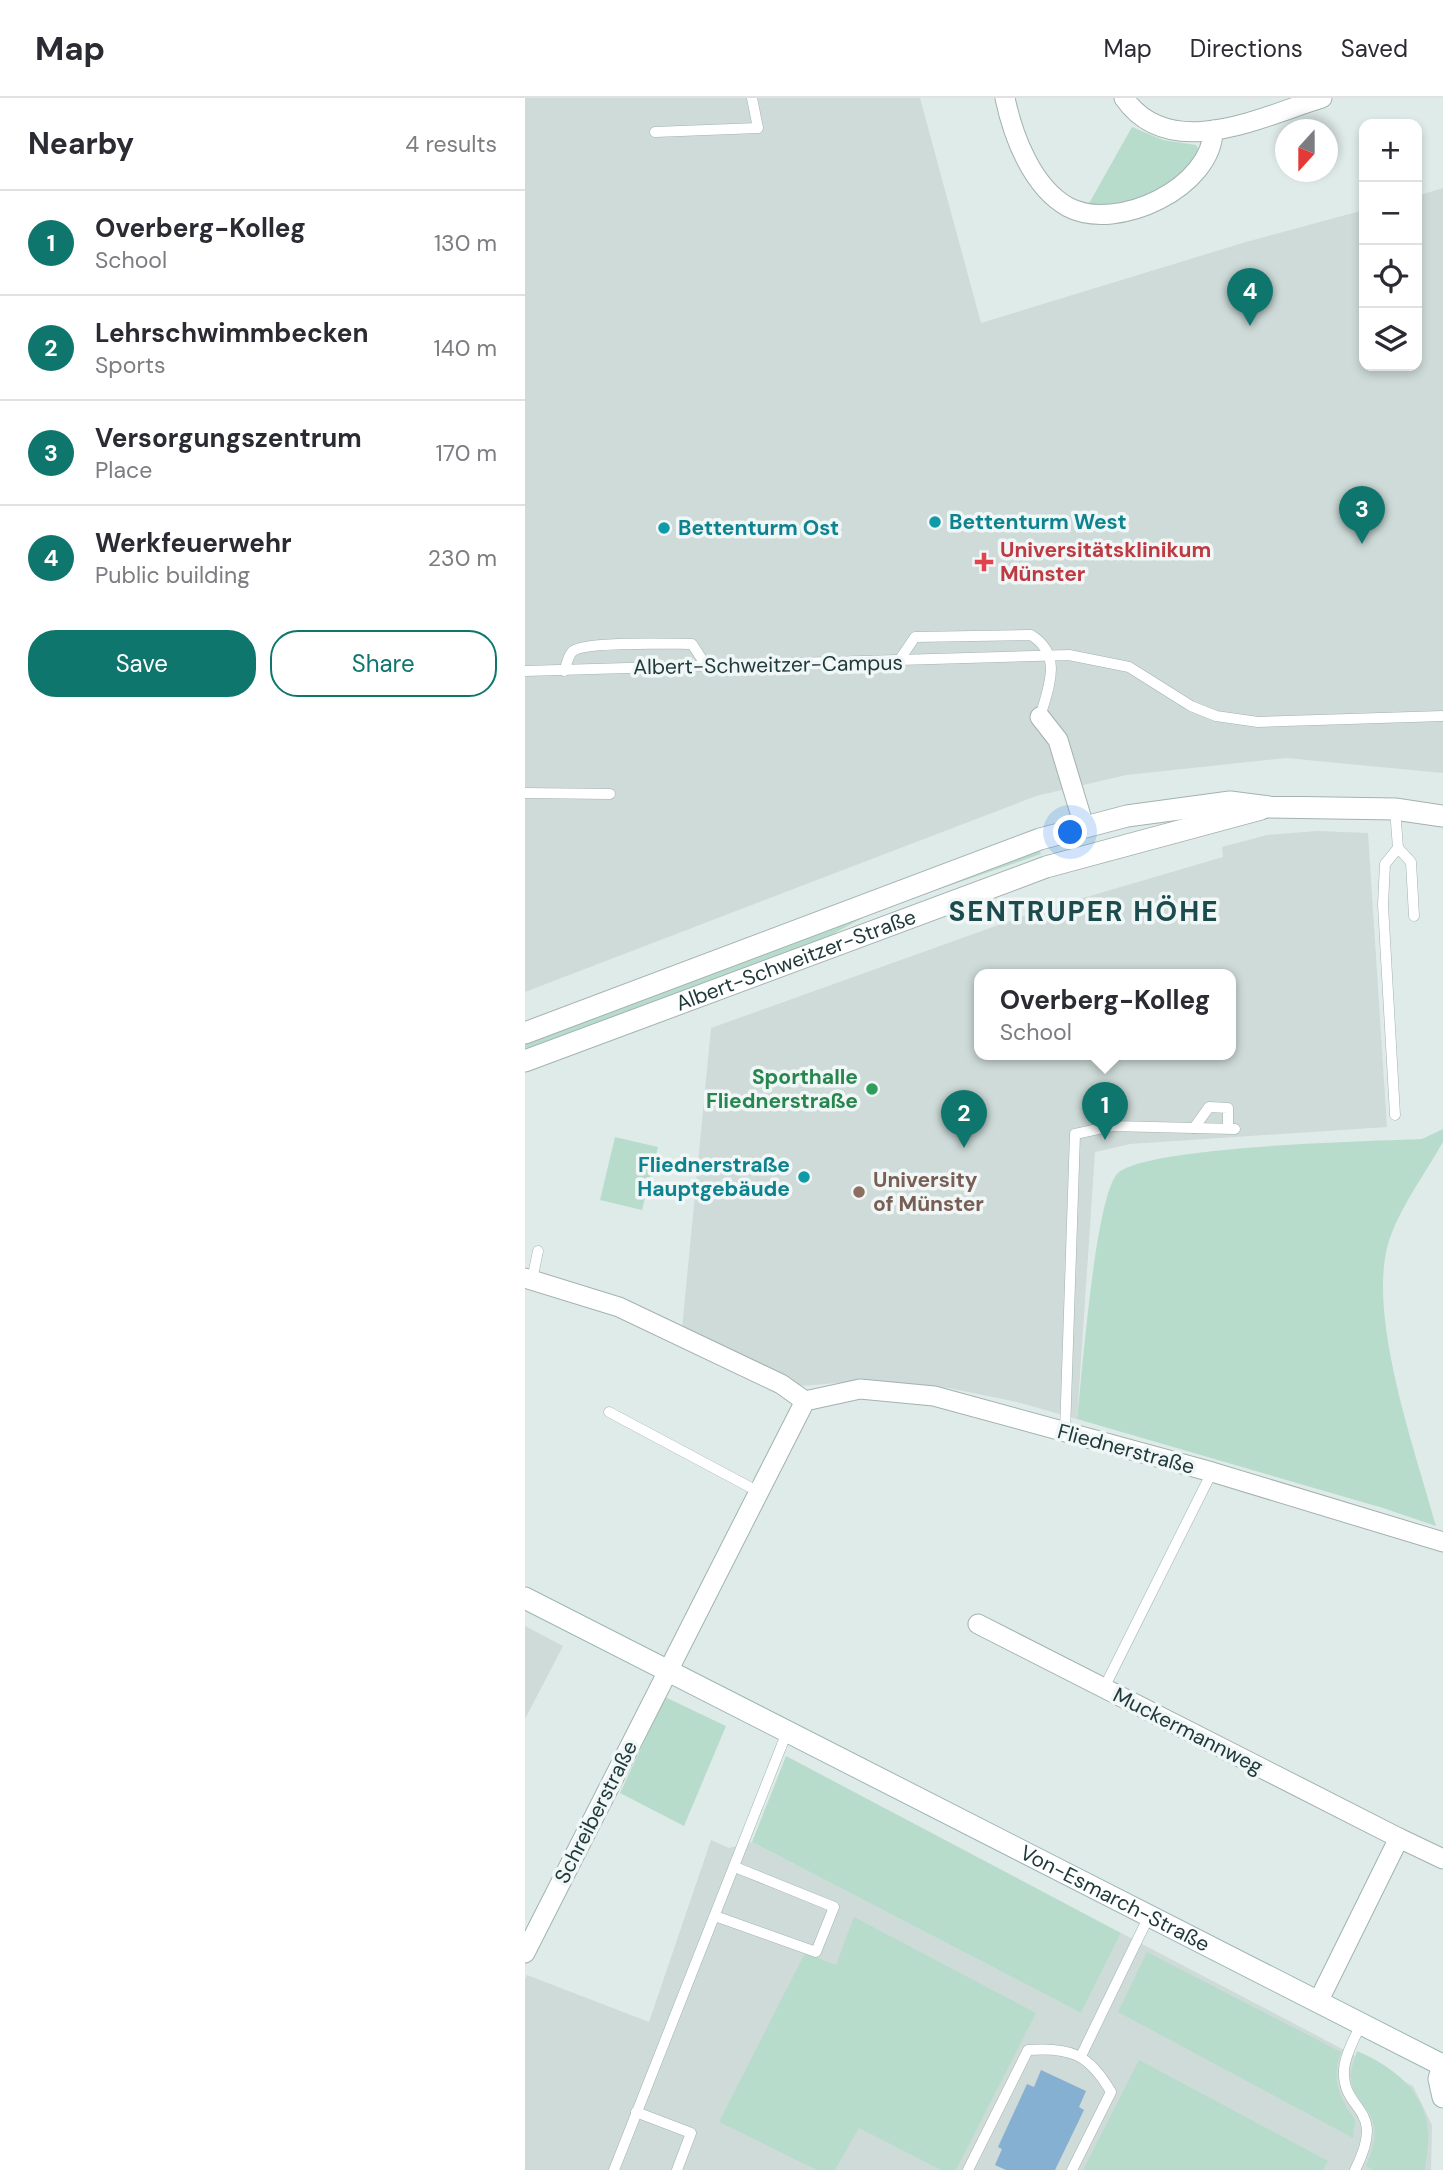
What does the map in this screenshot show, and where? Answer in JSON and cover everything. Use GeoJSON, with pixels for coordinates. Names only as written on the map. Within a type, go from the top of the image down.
{"type":"FeatureCollection","features":[{"type":"Feature","properties":{"kind":"street"},"geometry":{"type":"LineString","coordinates":[[1005,98],[1017,141],[1043,184],[1059,201],[1088,214],[1124,211],[1165,195],[1208,159],[1213,130]]}},
{"type":"Feature","properties":{"kind":"street"},"geometry":{"type":"LineString","coordinates":[[1124,98],[1138,114],[1165,130],[1186,133],[1213,130],[1322,98]]}},
{"type":"Feature","properties":{"kind":"street"},"geometry":{"type":"LineString","coordinates":[[1040,717],[1058,740],[1092,854]]}},
{"type":"Feature","properties":{"kind":"street","name":"Albert-Schweitzer-Straße"},"geometry":{"type":"LineString","coordinates":[[525,1033],[1040,839],[1084,826],[1192,806],[1230,802],[1269,807],[1395,808],[1443,816]]}},
{"type":"Feature","properties":{"kind":"street","name":"Albert-Schweitzer-Straße"},"geometry":{"type":"LineString","coordinates":[[525,1061],[846,939],[1046,867],[1269,807]]}},
{"type":"Feature","properties":{"kind":"street"},"geometry":{"type":"LineString","coordinates":[[529,1279],[619,1307],[781,1384],[805,1401],[668,1671]]}},
{"type":"Feature","properties":{"kind":"street","name":"Fliednerstraße"},"geometry":{"type":"LineString","coordinates":[[805,1401],[860,1389],[934,1396],[1212,1472],[1443,1542]]}},
{"type":"Feature","properties":{"kind":"street","name":"Von-Esmarch-Straße"},"geometry":{"type":"LineString","coordinates":[[525,1598],[1443,2065]]}},
{"type":"Feature","properties":{"kind":"street","name":"Muckermannweg"},"geometry":{"type":"LineString","coordinates":[[978,1624],[1443,1859]]}},
{"type":"Feature","properties":{"kind":"street","name":"Schreiberstraße"},"geometry":{"type":"LineString","coordinates":[[525,1953],[668,1671]]}},
{"type":"Feature","properties":{"kind":"street"},"geometry":{"type":"LineString","coordinates":[[1318,2002],[1399,1838]]}},
{"type":"Feature","properties":{"kind":"street"},"geometry":{"type":"LineString","coordinates":[[1443,2065],[1439,2078],[1443,2097]]}},
{"type":"Feature","properties":{"kind":"lane"},"geometry":{"type":"LineString","coordinates":[[655,132],[758,128],[752,98]]}},
{"type":"Feature","properties":{"kind":"lane"},"geometry":{"type":"LineString","coordinates":[[898,662],[915,637],[1031,635],[1044,643],[1051,657],[1050,685],[1040,717]]}},
{"type":"Feature","properties":{"kind":"lane"},"geometry":{"type":"LineString","coordinates":[[564,671],[571,653],[582,646],[692,644],[707,667]]}},
{"type":"Feature","properties":{"kind":"lane","name":"Albert-Schweitzer-Campus"},"geometry":{"type":"LineString","coordinates":[[525,671],[1089,657],[1129,667],[1191,706],[1227,718],[1258,722],[1443,716]]}},
{"type":"Feature","properties":{"kind":"lane"},"geometry":{"type":"LineString","coordinates":[[525,793],[610,794]]}},
{"type":"Feature","properties":{"kind":"lane"},"geometry":{"type":"LineString","coordinates":[[1395,808],[1398,848],[1411,862],[1414,916]]}},
{"type":"Feature","properties":{"kind":"lane"},"geometry":{"type":"LineString","coordinates":[[1395,1115],[1383,905],[1385,864],[1398,848]]}},
{"type":"Feature","properties":{"kind":"lane"},"geometry":{"type":"LineString","coordinates":[[1065,1433],[1075,1134],[1112,1126],[1194,1128],[1231,1128],[1228,1108],[1209,1107],[1194,1128]]}},
{"type":"Feature","properties":{"kind":"lane"},"geometry":{"type":"LineString","coordinates":[[529,1279],[538,1251]]}},
{"type":"Feature","properties":{"kind":"lane"},"geometry":{"type":"LineString","coordinates":[[609,1412],[758,1492]]}},
{"type":"Feature","properties":{"kind":"lane"},"geometry":{"type":"LineString","coordinates":[[1104,1688],[1212,1472]]}},
{"type":"Feature","properties":{"kind":"lane"},"geometry":{"type":"LineString","coordinates":[[614,2170],[787,1732]]}},
{"type":"Feature","properties":{"kind":"lane"},"geometry":{"type":"LineString","coordinates":[[715,1916],[816,1952],[834,1907],[735,1867]]}},
{"type":"Feature","properties":{"kind":"lane"},"geometry":{"type":"LineString","coordinates":[[1081,2056],[1149,1916]]}},
{"type":"Feature","properties":{"kind":"lane"},"geometry":{"type":"LineString","coordinates":[[1355,2170],[1369,2136],[1365,2115],[1352,2096],[1344,2069],[1361,2024]]}},
{"type":"Feature","properties":{"kind":"lane"},"geometry":{"type":"LineString","coordinates":[[968,2170],[1028,2050],[1056,2048],[1081,2056],[1099,2072],[1111,2092],[1072,2170]]}},
{"type":"Feature","properties":{"kind":"lane"},"geometry":{"type":"LineString","coordinates":[[636,2112],[691,2133],[677,2170]]}},
{"type":"Feature","properties":{"kind":"shaded area","name":"Universitätsklinikum Münster"},"geometry":{"type":"Polygon","coordinates":[[[525,98],[920,98],[981,323],[1246,242],[1359,211],[1359,371],[1422,371],[1422,194],[1443,188],[1443,773],[1286,758],[1126,775],[1036,796],[525,992],[525,98]]]}},
{"type":"Feature","properties":{"kind":"shaded area"},"geometry":{"type":"Polygon","coordinates":[[[1317,831],[1368,833],[1387,1127],[1130,1144],[1095,1152],[1077,1419],[1017,1402],[949,1388],[859,1381],[803,1386],[682,1329],[711,1028],[1032,913],[1223,857],[1222,847],[1267,835],[1317,831]]]}},
{"type":"Feature","properties":{"kind":"shaded area"},"geometry":{"type":"Polygon","coordinates":[[[525,1626],[563,1646],[525,1719],[525,1626]]]}},
{"type":"Feature","properties":{"kind":"shaded area"},"geometry":{"type":"Polygon","coordinates":[[[711,1840],[729,1848],[752,1842],[1081,2013],[1121,1933],[1413,2086],[1432,2125],[1431,2170],[525,2170],[527,1975],[649,2022],[711,1840]]]}},
{"type":"Feature","properties":{"kind":"green space"},"geometry":{"type":"Polygon","coordinates":[[[1132,127],[1163,140],[1196,145],[1201,152],[1175,178],[1151,194],[1124,202],[1087,207],[1132,127]]]}},
{"type":"Feature","properties":{"kind":"green space"},"geometry":{"type":"Polygon","coordinates":[[[1039,848],[1041,854],[873,912],[815,944],[525,1054],[525,1040],[1039,848]]]}},
{"type":"Feature","properties":{"kind":"green space"},"geometry":{"type":"Polygon","coordinates":[[[1443,1129],[1443,1142],[1408,1199],[1391,1235],[1384,1265],[1383,1300],[1395,1380],[1436,1526],[1383,1508],[1077,1419],[1096,1251],[1109,1190],[1117,1174],[1136,1165],[1169,1157],[1212,1151],[1422,1139],[1443,1129]]]}},
{"type":"Feature","properties":{"kind":"green space"},"geometry":{"type":"Polygon","coordinates":[[[615,1137],[658,1147],[642,1210],[600,1200],[615,1137]]]}},
{"type":"Feature","properties":{"kind":"green space"},"geometry":{"type":"Polygon","coordinates":[[[665,1697],[726,1726],[684,1826],[620,1793],[665,1697]]]}},
{"type":"Feature","properties":{"kind":"green space"},"geometry":{"type":"Polygon","coordinates":[[[786,1756],[1121,1933],[1081,2013],[752,1842],[786,1756]]]}},
{"type":"Feature","properties":{"kind":"green space"},"geometry":{"type":"Polygon","coordinates":[[[854,1917],[1036,2013],[956,2170],[941,2170],[859,2128],[835,2170],[817,2170],[719,2122],[805,1953],[836,1965],[854,1917]]]}},
{"type":"Feature","properties":{"kind":"green space"},"geometry":{"type":"Polygon","coordinates":[[[1147,1952],[1341,2052],[1337,2071],[1338,2087],[1355,2120],[1353,2138],[1118,2012],[1147,1952]]]}},
{"type":"Feature","properties":{"kind":"green space"},"geometry":{"type":"Polygon","coordinates":[[[1357,2051],[1394,2072],[1414,2092],[1421,2104],[1428,2132],[1425,2170],[1373,2170],[1366,2166],[1375,2132],[1373,2120],[1352,2085],[1351,2073],[1357,2051]]]}},
{"type":"Feature","properties":{"kind":"green space"},"geometry":{"type":"Polygon","coordinates":[[[1139,2060],[1328,2161],[1323,2170],[1083,2170],[1139,2060]]]}},
{"type":"Feature","properties":{"kind":"water"},"geometry":{"type":"Polygon","coordinates":[[[1041,2070],[1086,2091],[1079,2107],[1084,2110],[1055,2170],[1006,2170],[995,2165],[1002,2149],[998,2147],[1027,2084],[1034,2087],[1041,2070]]]}},
{"type":"Feature","properties":{"kind":"place","name":"Werkfeuerwehr"},"geometry":{"type":"Point","coordinates":[1250,326]}},
{"type":"Feature","properties":{"kind":"place","name":"Bettenturm West"},"geometry":{"type":"Point","coordinates":[935,522]}},
{"type":"Feature","properties":{"kind":"place","name":"Bettenturm Ost"},"geometry":{"type":"Point","coordinates":[664,528]}},
{"type":"Feature","properties":{"kind":"place","name":"Versorgungszentrum"},"geometry":{"type":"Point","coordinates":[1362,544]}},
{"type":"Feature","properties":{"kind":"place","name":"Universitätsklinikum Münster"},"geometry":{"type":"Point","coordinates":[984,562]}},
{"type":"Feature","properties":{"kind":"place","name":"Sporthalle Fliednerstraße"},"geometry":{"type":"Point","coordinates":[872,1089]}},
{"type":"Feature","properties":{"kind":"place","name":"Overberg-Kolleg"},"geometry":{"type":"Point","coordinates":[1105,1140]}},
{"type":"Feature","properties":{"kind":"place","name":"Lehrschwimmbecken"},"geometry":{"type":"Point","coordinates":[964,1148]}},
{"type":"Feature","properties":{"kind":"place","name":"Fliednerstraße Hauptgebäude"},"geometry":{"type":"Point","coordinates":[804,1177]}},
{"type":"Feature","properties":{"kind":"place","name":"University of Münster"},"geometry":{"type":"Point","coordinates":[859,1192]}},
{"type":"Feature","properties":{"kind":"district","name":"SENTRUPER HÖHE"},"geometry":{"type":"Point","coordinates":[1084,911]}}]}
